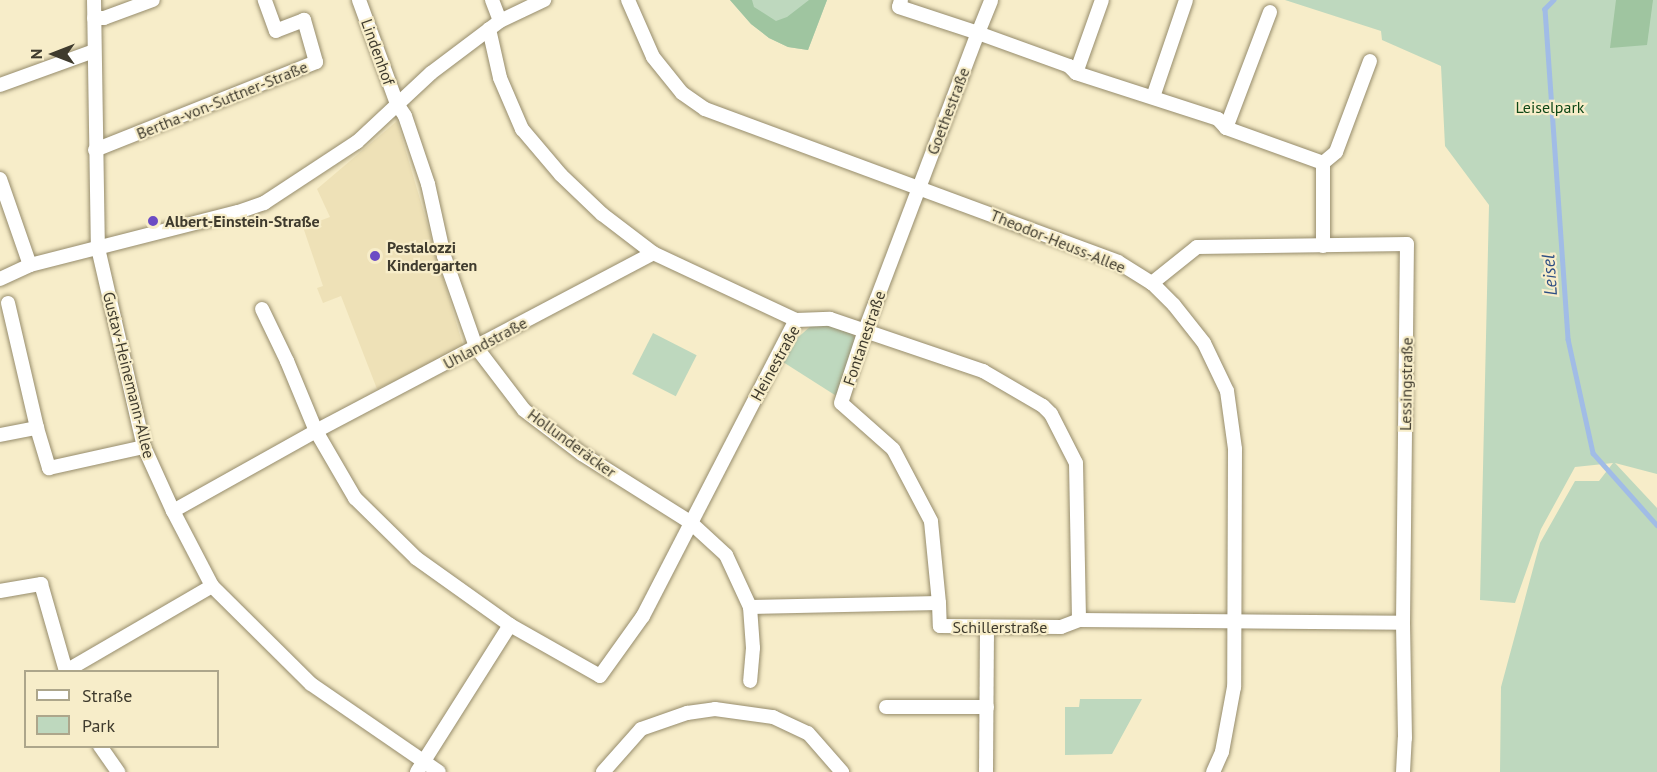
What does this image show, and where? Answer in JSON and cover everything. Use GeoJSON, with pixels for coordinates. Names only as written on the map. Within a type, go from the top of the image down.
{"type":"FeatureCollection","features":[{"type":"Feature","properties":{"kind":"street","name":"Gustav-Heinemann-Allee"},"geometry":{"type":"LineString","coordinates":[[94,0],[98,248],[144,447],[173,511],[212,586],[311,684],[420,768],[439,772]]}},
{"type":"Feature","properties":{"kind":"street"},"geometry":{"type":"LineString","coordinates":[[94,18],[104,18],[153,0]]}},
{"type":"Feature","properties":{"kind":"street","name":"Bertha-von-Suttner-Straße"},"geometry":{"type":"LineString","coordinates":[[95,150],[315,62],[304,20],[276,31],[265,0]]}},
{"type":"Feature","properties":{"kind":"street","name":"Lindenhof"},"geometry":{"type":"LineString","coordinates":[[359,0],[397,104]]}},
{"type":"Feature","properties":{"kind":"street"},"geometry":{"type":"LineString","coordinates":[[492,0],[500,78],[522,129],[561,175],[602,214],[653,253],[796,320]]}},
{"type":"Feature","properties":{"kind":"street"},"geometry":{"type":"LineString","coordinates":[[0,279],[30,265],[238,212],[264,203],[357,142],[430,73],[495,25],[544,0]]}},
{"type":"Feature","properties":{"kind":"street","name":"Theodor-Heuss-Allee"},"geometry":{"type":"LineString","coordinates":[[628,0],[653,57],[682,93],[705,109],[1118,262],[1152,283],[1174,305],[1204,343],[1227,391],[1234,449],[1234,687],[1222,752],[1213,772]]}},
{"type":"Feature","properties":{"kind":"street"},"geometry":{"type":"LineString","coordinates":[[901,0],[899,7],[1069,66],[1076,73],[1218,119],[1226,128],[1323,163]]}},
{"type":"Feature","properties":{"kind":"street","name":"Goethestraße"},"geometry":{"type":"LineString","coordinates":[[918,189],[991,0]]}},
{"type":"Feature","properties":{"kind":"street"},"geometry":{"type":"LineString","coordinates":[[1076,73],[1102,0]]}},
{"type":"Feature","properties":{"kind":"street"},"geometry":{"type":"LineString","coordinates":[[1153,97],[1186,0]]}},
{"type":"Feature","properties":{"kind":"street"},"geometry":{"type":"LineString","coordinates":[[1226,128],[1270,12]]}},
{"type":"Feature","properties":{"kind":"street"},"geometry":{"type":"LineString","coordinates":[[0,85],[94,51]]}},
{"type":"Feature","properties":{"kind":"street"},"geometry":{"type":"LineString","coordinates":[[1323,246],[1323,163],[1336,152],[1370,61]]}},
{"type":"Feature","properties":{"kind":"street","name":"Hollunderäcker"},"geometry":{"type":"LineString","coordinates":[[397,104],[405,116],[428,184],[444,256],[476,348],[524,410],[582,454],[690,522],[726,555],[750,607],[753,648],[750,681]]}},
{"type":"Feature","properties":{"kind":"street"},"geometry":{"type":"LineString","coordinates":[[0,179],[30,265]]}},
{"type":"Feature","properties":{"kind":"street","name":"Fontanestraße"},"geometry":{"type":"LineString","coordinates":[[918,189],[865,330],[841,403],[893,449],[931,521],[939,603]]}},
{"type":"Feature","properties":{"kind":"street","name":"Lessingstraße"},"geometry":{"type":"LineString","coordinates":[[1152,283],[1197,247],[1407,244],[1403,622]]}},
{"type":"Feature","properties":{"kind":"street","name":"Uhlandstraße"},"geometry":{"type":"LineString","coordinates":[[173,511],[316,431],[653,253]]}},
{"type":"Feature","properties":{"kind":"street"},"geometry":{"type":"LineString","coordinates":[[8,303],[37,428],[49,468],[144,447]]}},
{"type":"Feature","properties":{"kind":"street"},"geometry":{"type":"LineString","coordinates":[[262,309],[287,361],[316,431]]}},
{"type":"Feature","properties":{"kind":"street","name":"Heinestraße"},"geometry":{"type":"LineString","coordinates":[[316,431],[355,498],[416,558],[510,626],[600,675],[643,616],[796,320],[830,319],[983,371],[1042,406],[1051,414],[1076,463],[1079,620]]}},
{"type":"Feature","properties":{"kind":"street"},"geometry":{"type":"LineString","coordinates":[[0,435],[37,428]]}},
{"type":"Feature","properties":{"kind":"street"},"geometry":{"type":"LineString","coordinates":[[0,591],[41,584],[66,670]]}},
{"type":"Feature","properties":{"kind":"street"},"geometry":{"type":"LineString","coordinates":[[68,670],[212,586]]}},
{"type":"Feature","properties":{"kind":"street","name":"Schillerstraße"},"geometry":{"type":"LineString","coordinates":[[750,607],[939,603],[940,626],[1060,627],[1079,620],[1234,620]]}},
{"type":"Feature","properties":{"kind":"street"},"geometry":{"type":"LineString","coordinates":[[1234,620],[1403,622],[1405,738],[1403,772]]}},
{"type":"Feature","properties":{"kind":"street"},"geometry":{"type":"LineString","coordinates":[[420,768],[510,626]]}},
{"type":"Feature","properties":{"kind":"street"},"geometry":{"type":"LineString","coordinates":[[986,772],[987,627]]}},
{"type":"Feature","properties":{"kind":"street"},"geometry":{"type":"LineString","coordinates":[[886,707],[987,707]]}},
{"type":"Feature","properties":{"kind":"street"},"geometry":{"type":"LineString","coordinates":[[603,772],[641,729],[687,713],[715,709],[746,711],[773,717],[808,733],[842,772]]}},
{"type":"Feature","properties":{"kind":"street"},"geometry":{"type":"LineString","coordinates":[[101,748],[118,772]]}},
{"type":"Feature","properties":{"kind":"shaded area","name":"Pestalozzi Kindergarten"},"geometry":{"type":"Polygon","coordinates":[[[397,121],[464,349],[377,389],[341,296],[323,303],[317,288],[323,286],[303,227],[330,217],[317,189],[397,121]]]}},
{"type":"Feature","properties":{"kind":"green space"},"geometry":{"type":"Polygon","coordinates":[[[730,0],[827,0],[808,50],[788,47],[769,38],[751,24],[730,0]]]}},
{"type":"Feature","properties":{"kind":"green space"},"geometry":{"type":"Polygon","coordinates":[[[730,0],[752,0],[754,7],[776,21],[787,17],[809,0],[827,0],[808,50],[788,47],[769,38],[751,24],[730,0]]]}},
{"type":"Feature","properties":{"kind":"green space","name":"Leiselpark"},"geometry":{"type":"Polygon","coordinates":[[[1285,0],[1657,0],[1657,474],[1615,463],[1657,508],[1657,772],[1500,772],[1501,687],[1540,543],[1575,481],[1599,481],[1613,463],[1575,467],[1541,529],[1515,603],[1480,600],[1489,205],[1445,146],[1441,66],[1382,40],[1381,31],[1285,0]]]}},
{"type":"Feature","properties":{"kind":"green space"},"geometry":{"type":"Polygon","coordinates":[[[1616,0],[1653,0],[1647,45],[1610,48],[1616,0]]]}},
{"type":"Feature","properties":{"kind":"green space"},"geometry":{"type":"Polygon","coordinates":[[[812,325],[834,325],[848,330],[855,337],[856,348],[838,397],[783,362],[795,340],[812,325]]]}},
{"type":"Feature","properties":{"kind":"green space"},"geometry":{"type":"Polygon","coordinates":[[[653,333],[697,355],[676,396],[632,374],[653,333]]]}},
{"type":"Feature","properties":{"kind":"green space"},"geometry":{"type":"Polygon","coordinates":[[[1080,699],[1142,699],[1112,754],[1065,755],[1065,707],[1079,707],[1080,699]]]}},
{"type":"Feature","properties":{"kind":"waterway","name":"Leisel"},"geometry":{"type":"LineString","coordinates":[[1554,0],[1545,9],[1568,339],[1593,453],[1657,525]]}},
{"type":"Feature","properties":{"kind":"place","name":"Albert-Einstein-Straße"},"geometry":{"type":"Point","coordinates":[153,221]}},
{"type":"Feature","properties":{"kind":"place","name":"Pestalozzi Kindergarten"},"geometry":{"type":"Point","coordinates":[375,256]}}]}
